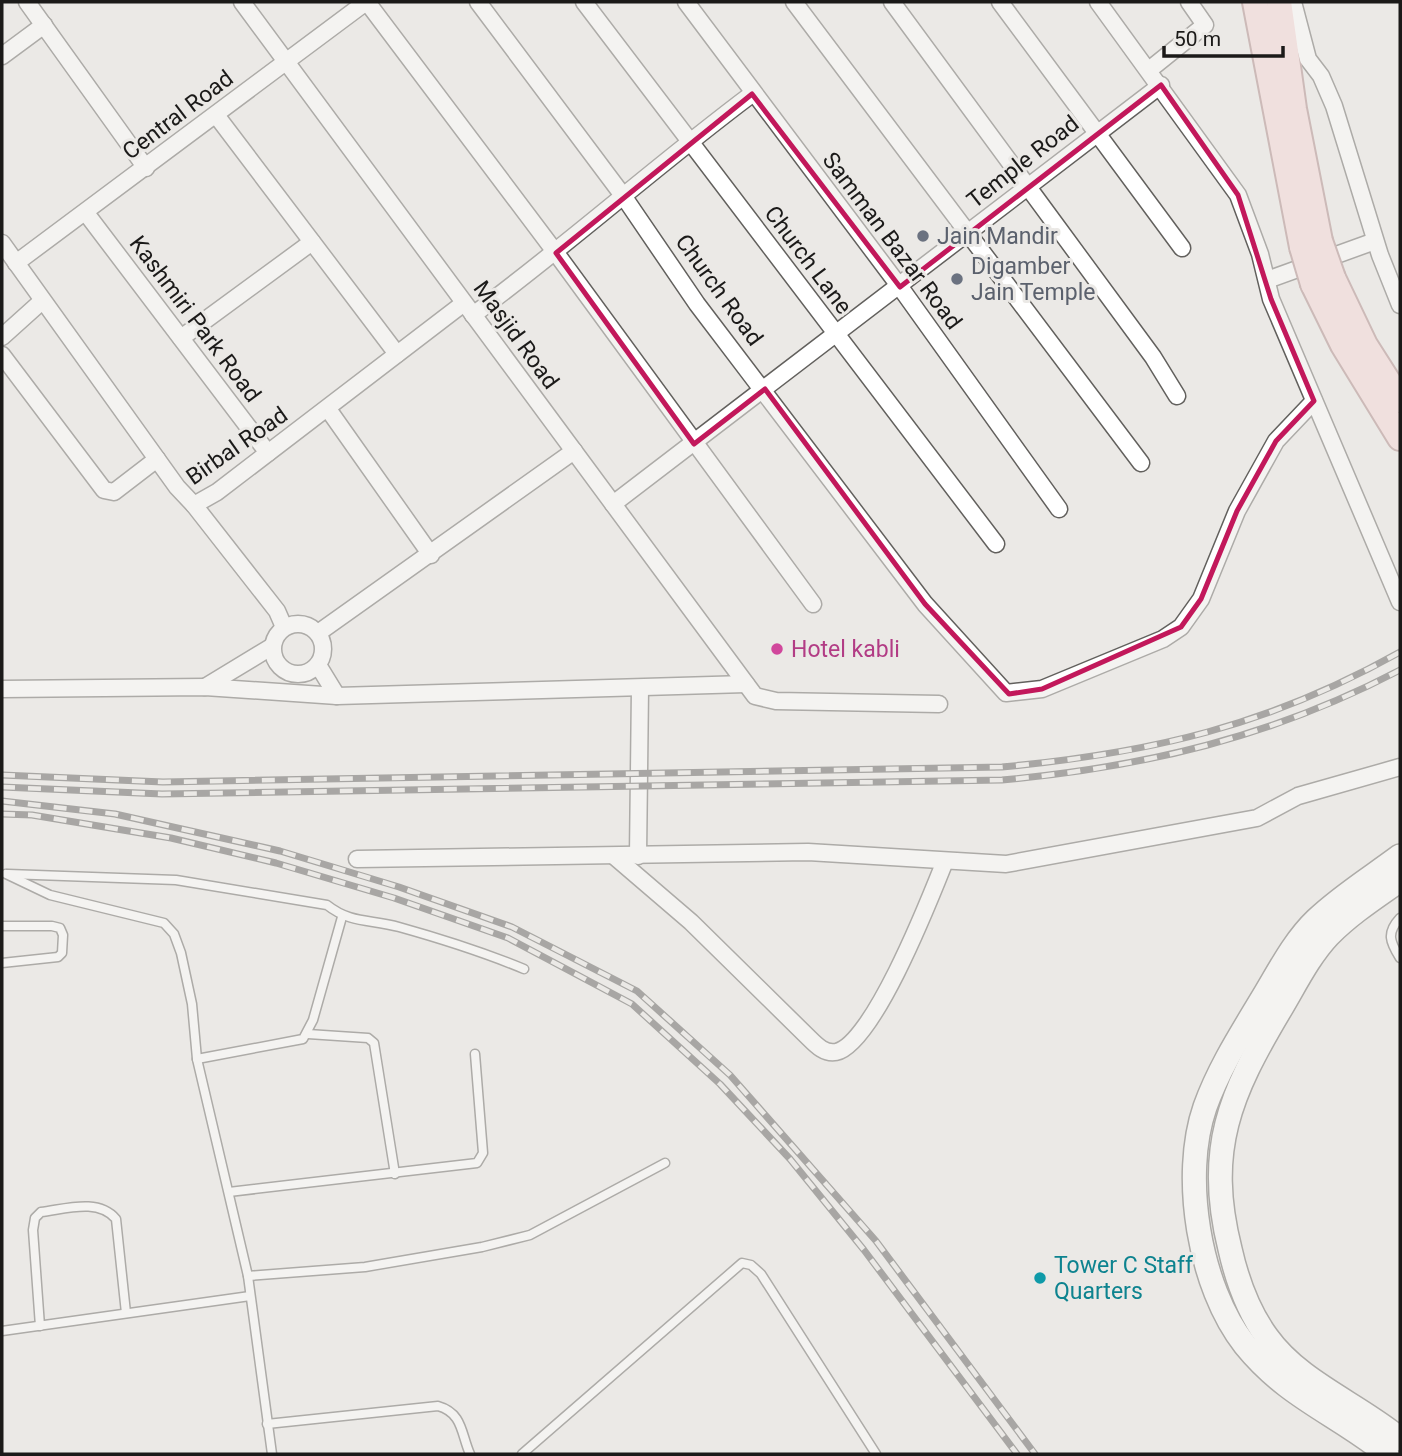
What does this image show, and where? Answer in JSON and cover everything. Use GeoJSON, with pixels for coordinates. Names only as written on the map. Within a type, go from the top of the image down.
{"type":"FeatureCollection","features":[{"type":"Feature","properties":{"kind":"main road"},"geometry":{"type":"LineString","coordinates":[[1255,2],[1302,247],[1313,284],[1343,345],[1400,438]]}},
{"type":"Feature","properties":{"kind":"main road"},"geometry":{"type":"LineString","coordinates":[[1284,9],[1320,241],[1365,345],[1400,400]]}},
{"type":"Feature","properties":{"kind":"main road"},"geometry":{"type":"LineString","coordinates":[[1387,1454],[1359,1433],[1294,1394],[1267,1370],[1243,1342],[1225,1313],[1212,1281],[1198,1217],[1195,1180],[1202,1122],[1217,1076],[1294,947],[1314,921],[1400,856]]}},
{"type":"Feature","properties":{"kind":"main road"},"geometry":{"type":"LineString","coordinates":[[1400,880],[1351,915],[1328,937],[1309,961],[1239,1084],[1221,1145],[1219,1175],[1224,1228],[1237,1274],[1252,1312],[1267,1338],[1308,1377],[1367,1413],[1400,1439]]}},
{"type":"Feature","properties":{"kind":"street"},"geometry":{"type":"LineString","coordinates":[[27,2],[146,167]]}},
{"type":"Feature","properties":{"kind":"street","name":"Masjid Road"},"geometry":{"type":"LineString","coordinates":[[242,2],[750,690]]}},
{"type":"Feature","properties":{"kind":"street"},"geometry":{"type":"LineString","coordinates":[[366,2],[556,253],[813,604]]}},
{"type":"Feature","properties":{"kind":"street","name":"Central Road"},"geometry":{"type":"LineString","coordinates":[[16,263],[366,2]]}},
{"type":"Feature","properties":{"kind":"street","name":"Church Road"},"geometry":{"type":"LineString","coordinates":[[478,2],[624,197],[697,304],[765,389],[925,604],[1001,690],[1009,694],[1042,689],[1163,639],[1181,626],[1200,599],[1237,512],[1276,441],[1314,401]]}},
{"type":"Feature","properties":{"kind":"street","name":"Church Lane"},"geometry":{"type":"LineString","coordinates":[[584,2],[996,544]]}},
{"type":"Feature","properties":{"kind":"street","name":"Samman Bazar Road"},"geometry":{"type":"LineString","coordinates":[[686,2],[752,94],[900,287],[1059,509]]}},
{"type":"Feature","properties":{"kind":"street"},"geometry":{"type":"LineString","coordinates":[[794,2],[1141,463]]}},
{"type":"Feature","properties":{"kind":"street"},"geometry":{"type":"LineString","coordinates":[[892,2],[1153,357],[1177,396]]}},
{"type":"Feature","properties":{"kind":"street"},"geometry":{"type":"LineString","coordinates":[[1000,2],[1099,132],[1182,248]]}},
{"type":"Feature","properties":{"kind":"street"},"geometry":{"type":"LineString","coordinates":[[1098,2],[1161,85],[1238,195],[1271,299],[1400,602]]}},
{"type":"Feature","properties":{"kind":"street"},"geometry":{"type":"LineString","coordinates":[[1149,70],[1205,25],[1189,2]]}},
{"type":"Feature","properties":{"kind":"street"},"geometry":{"type":"LineString","coordinates":[[1284,9],[1308,59],[1321,76],[1334,106],[1376,241],[1400,305]]}},
{"type":"Feature","properties":{"kind":"street"},"geometry":{"type":"LineString","coordinates":[[2,56],[44,25]]}},
{"type":"Feature","properties":{"kind":"street","name":"Temple Road"},"geometry":{"type":"LineString","coordinates":[[613,504],[695,444],[1161,85]]}},
{"type":"Feature","properties":{"kind":"street","name":"Birbal Road"},"geometry":{"type":"LineString","coordinates":[[2,243],[157,460],[194,505],[328,409],[397,354],[556,253],[690,140],[752,94]]}},
{"type":"Feature","properties":{"kind":"street"},"geometry":{"type":"LineString","coordinates":[[216,115],[397,354]]}},
{"type":"Feature","properties":{"kind":"street","name":"Kashmiri Park Road"},"geometry":{"type":"LineString","coordinates":[[86,213],[268,453]]}},
{"type":"Feature","properties":{"kind":"street"},"geometry":{"type":"LineString","coordinates":[[1267,280],[1376,241]]}},
{"type":"Feature","properties":{"kind":"street"},"geometry":{"type":"LineString","coordinates":[[181,338],[312,242]]}},
{"type":"Feature","properties":{"kind":"street"},"geometry":{"type":"LineString","coordinates":[[2,337],[42,301]]}},
{"type":"Feature","properties":{"kind":"street"},"geometry":{"type":"LineString","coordinates":[[2,355],[104,491],[114,492],[157,460]]}},
{"type":"Feature","properties":{"kind":"street"},"geometry":{"type":"LineString","coordinates":[[328,409],[431,555]]}},
{"type":"Feature","properties":{"kind":"street"},"geometry":{"type":"LineString","coordinates":[[318,633],[574,451]]}},
{"type":"Feature","properties":{"kind":"street"},"geometry":{"type":"LineString","coordinates":[[194,505],[277,611],[284,627]]}},
{"type":"Feature","properties":{"kind":"street"},"geometry":{"type":"LineString","coordinates":[[205,687],[271,647],[284,627],[308,625],[318,633],[323,643],[323,654],[318,665],[309,672],[298,674],[286,671],[278,664],[271,647]]}},
{"type":"Feature","properties":{"kind":"street"},"geometry":{"type":"LineString","coordinates":[[318,665],[337,696]]}},
{"type":"Feature","properties":{"kind":"street"},"geometry":{"type":"LineString","coordinates":[[2,689],[205,687],[337,696],[640,688],[750,690],[776,701],[939,704]]}},
{"type":"Feature","properties":{"kind":"street"},"geometry":{"type":"LineString","coordinates":[[638,856],[640,688]]}},
{"type":"Feature","properties":{"kind":"street"},"geometry":{"type":"LineString","coordinates":[[356,859],[808,852],[1006,864],[1257,818],[1297,796],[1400,767]]}},
{"type":"Feature","properties":{"kind":"street"},"geometry":{"type":"LineString","coordinates":[[614,856],[691,922],[815,1044],[834,1052],[844,1049],[884,995],[908,950],[945,861]]}},
{"type":"Feature","properties":{"kind":"lane"},"geometry":{"type":"LineString","coordinates":[[4,874],[176,880],[327,905],[342,918],[393,925],[473,947],[524,969]]}},
{"type":"Feature","properties":{"kind":"lane"},"geometry":{"type":"LineString","coordinates":[[4,874],[50,895],[164,923],[174,934],[192,1004],[197,1059],[248,1276],[272,1454]]}},
{"type":"Feature","properties":{"kind":"lane"},"geometry":{"type":"LineString","coordinates":[[308,1034],[342,918]]}},
{"type":"Feature","properties":{"kind":"lane"},"geometry":{"type":"LineString","coordinates":[[1400,918],[1391,929],[1389,937],[1400,958]]}},
{"type":"Feature","properties":{"kind":"lane"},"geometry":{"type":"LineString","coordinates":[[2,926],[52,926],[60,929],[63,935],[62,953],[50,961],[2,963]]}},
{"type":"Feature","properties":{"kind":"lane"},"geometry":{"type":"LineString","coordinates":[[197,1059],[290,1042],[308,1034],[360,1037],[374,1042],[395,1174]]}},
{"type":"Feature","properties":{"kind":"lane"},"geometry":{"type":"LineString","coordinates":[[229,1192],[470,1165],[481,1161],[483,1153],[475,1054]]}},
{"type":"Feature","properties":{"kind":"lane"},"geometry":{"type":"LineString","coordinates":[[248,1276],[405,1262],[530,1235],[665,1163]]}},
{"type":"Feature","properties":{"kind":"lane"},"geometry":{"type":"LineString","coordinates":[[40,1326],[33,1230],[35,1217],[41,1212],[98,1206],[107,1209],[116,1219],[126,1313]]}},
{"type":"Feature","properties":{"kind":"lane"},"geometry":{"type":"LineString","coordinates":[[522,1454],[743,1263],[751,1265],[761,1274],[876,1454]]}},
{"type":"Feature","properties":{"kind":"lane"},"geometry":{"type":"LineString","coordinates":[[2,1331],[250,1296]]}},
{"type":"Feature","properties":{"kind":"lane"},"geometry":{"type":"LineString","coordinates":[[267,1424],[438,1406],[450,1410],[462,1425],[470,1454]]}},
{"type":"Feature","properties":{"kind":"highlighted area"},"geometry":{"type":"Polygon","coordinates":[[[1161,85],[1238,195],[1271,299],[1314,401],[1276,441],[1237,511],[1201,599],[1181,627],[1042,689],[1009,694],[925,604],[765,389],[694,444],[556,253],[752,94],[900,287],[1161,85]]]}},
{"type":"Feature","properties":{"kind":"railway"},"geometry":{"type":"LineString","coordinates":[[2,775],[163,782],[1002,767],[1108,754],[1207,732],[1303,699],[1400,652]]}},
{"type":"Feature","properties":{"kind":"railway"},"geometry":{"type":"LineString","coordinates":[[2,787],[162,794],[1002,780],[1107,767],[1207,745],[1304,714],[1400,670]]}},
{"type":"Feature","properties":{"kind":"railway"},"geometry":{"type":"LineString","coordinates":[[2,801],[115,814],[280,851],[399,887],[512,927],[637,991],[730,1075],[876,1241],[1035,1454]]}},
{"type":"Feature","properties":{"kind":"railway"},"geometry":{"type":"LineString","coordinates":[[2,814],[32,815],[171,838],[276,863],[394,898],[508,938],[632,1004],[720,1084],[790,1159],[864,1250],[1017,1454]]}},
{"type":"Feature","properties":{"kind":"place","name":"Jain Mandir"},"geometry":{"type":"Point","coordinates":[923,236]}},
{"type":"Feature","properties":{"kind":"place","name":"Digamber Jain Temple"},"geometry":{"type":"Point","coordinates":[957,279]}},
{"type":"Feature","properties":{"kind":"place","name":"Hotel kabli"},"geometry":{"type":"Point","coordinates":[777,649]}},
{"type":"Feature","properties":{"kind":"place","name":"Tower C Staff Quarters"},"geometry":{"type":"Point","coordinates":[1040,1278]}}]}
